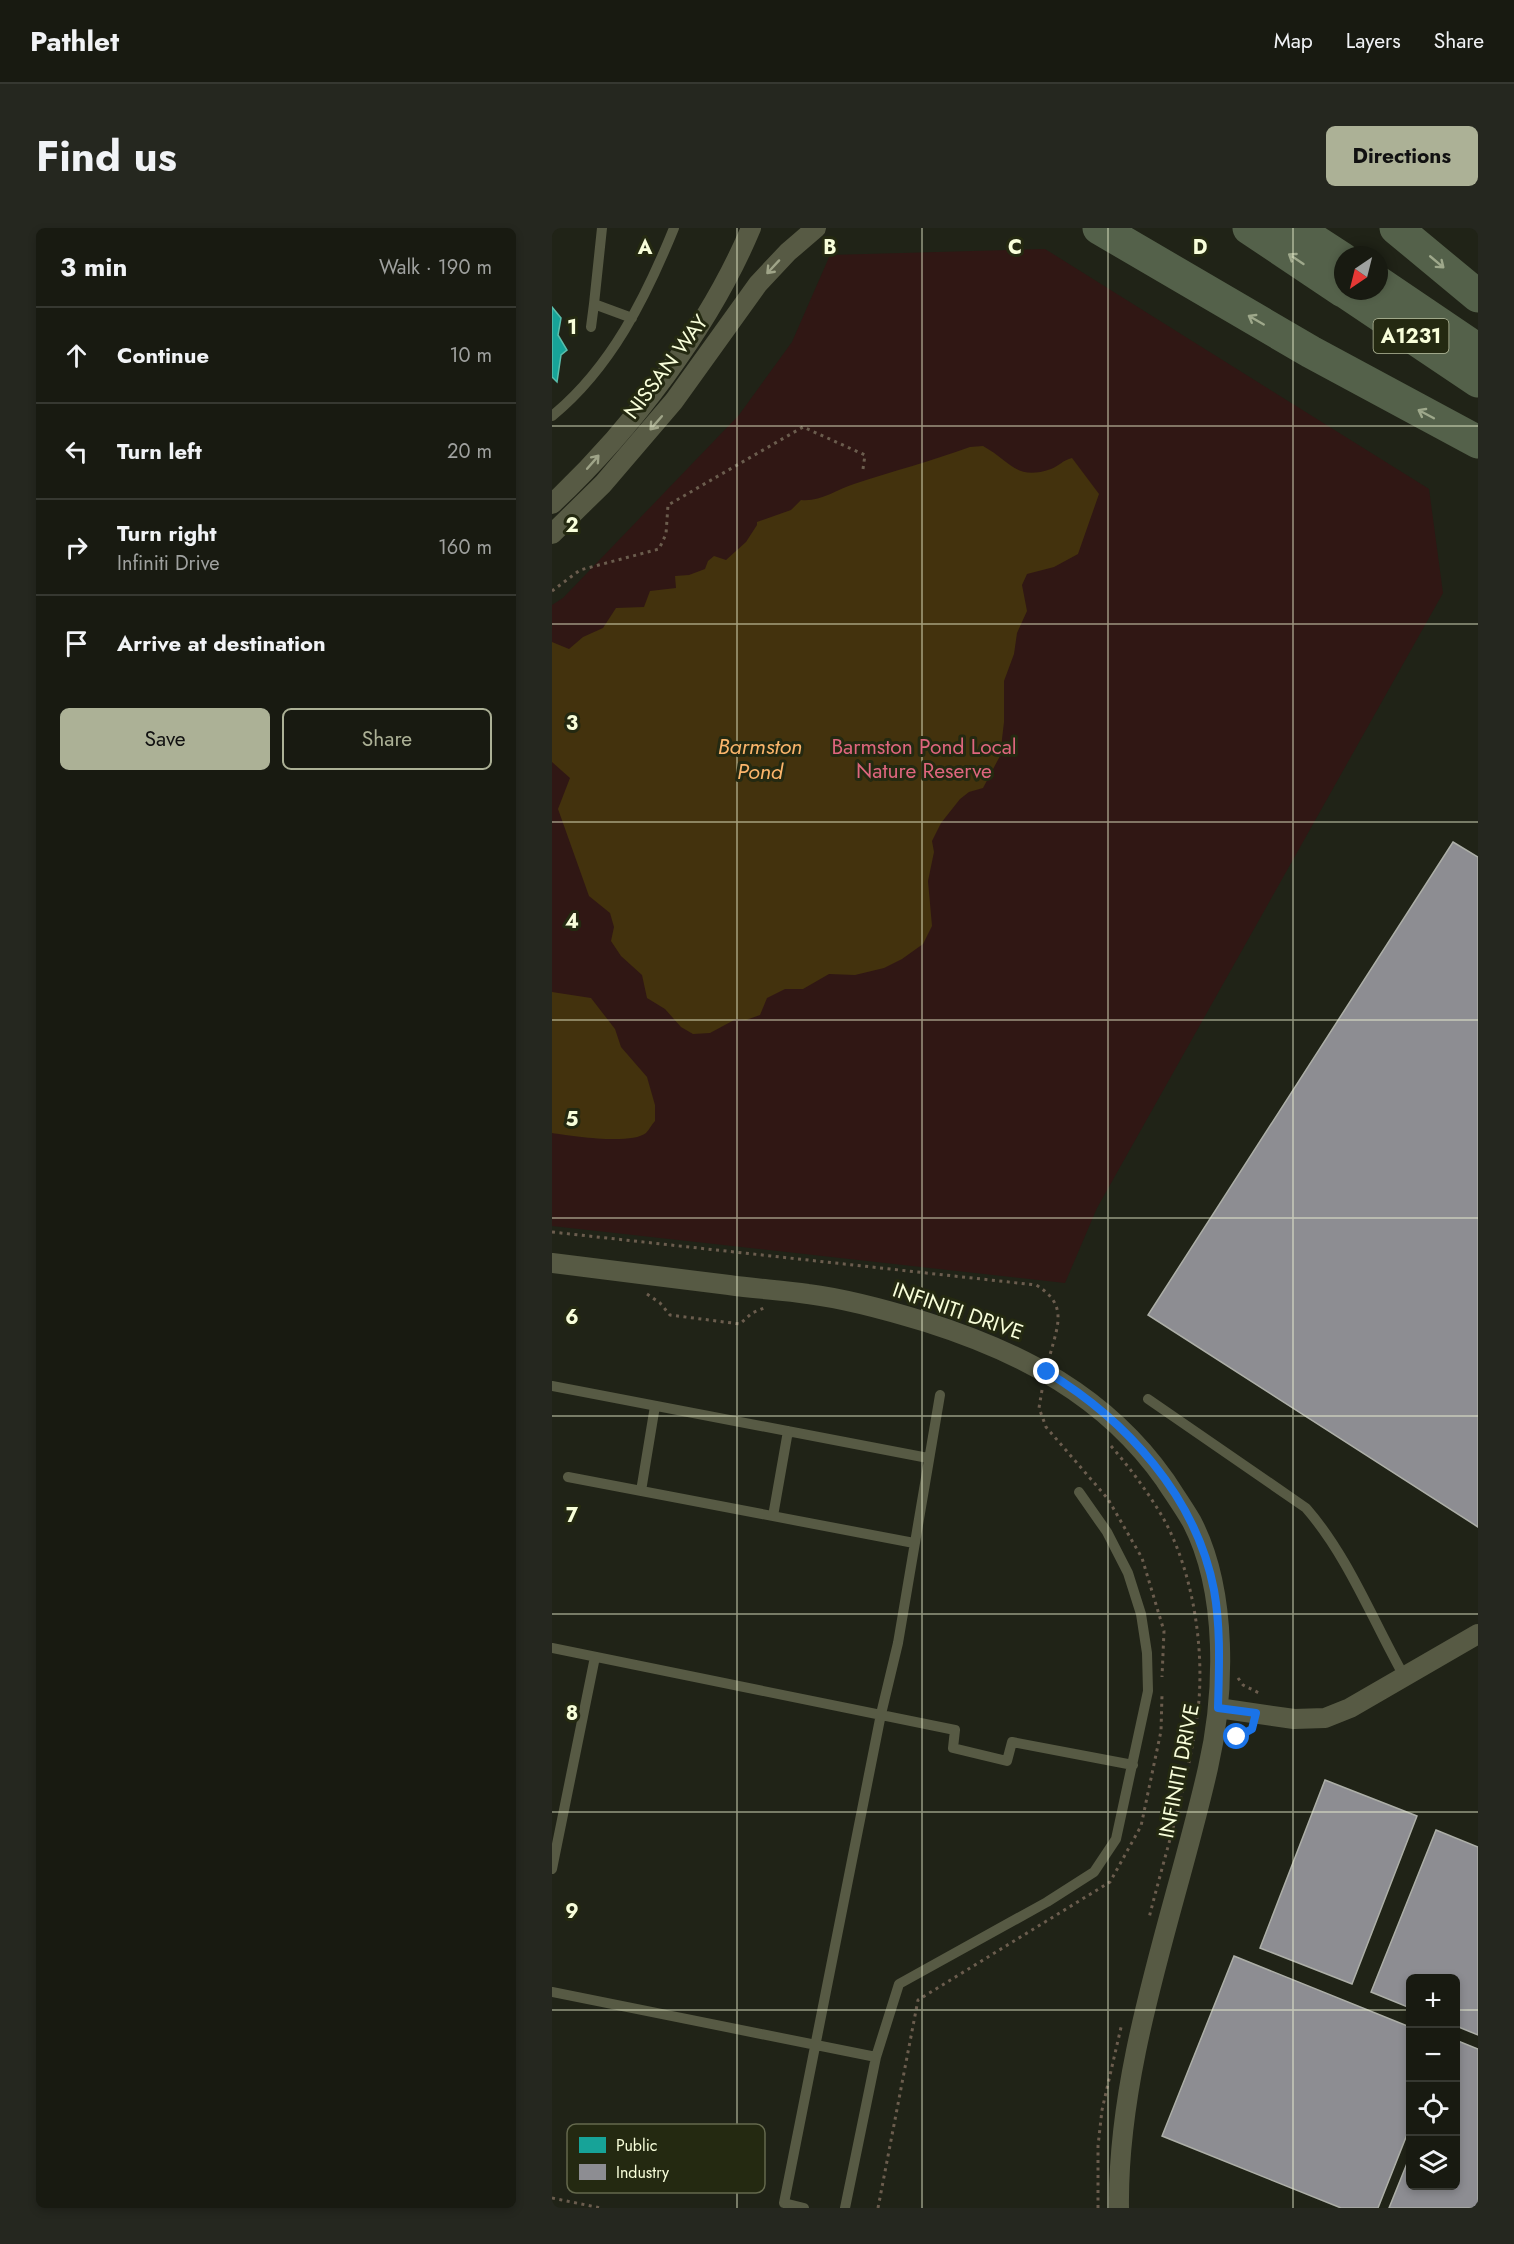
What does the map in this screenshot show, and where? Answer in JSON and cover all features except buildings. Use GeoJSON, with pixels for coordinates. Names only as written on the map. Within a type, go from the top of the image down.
{"type":"FeatureCollection","features":[{"type":"Feature","properties":{"kind":"highway"},"geometry":{"type":"LineString","coordinates":[[1099,228],[1311,352],[1478,442]]}},
{"type":"Feature","properties":{"kind":"highway","name":"A1231"},"geometry":{"type":"LineString","coordinates":[[1249,228],[1334,285]]}},
{"type":"Feature","properties":{"kind":"highway"},"geometry":{"type":"LineString","coordinates":[[1295,228],[1334,253]]}},
{"type":"Feature","properties":{"kind":"highway"},"geometry":{"type":"LineString","coordinates":[[1396,228],[1478,296]]}},
{"type":"Feature","properties":{"kind":"highway","name":"A1231"},"geometry":{"type":"LineString","coordinates":[[1388,289],[1478,350]]}},
{"type":"Feature","properties":{"kind":"highway","name":"A1231"},"geometry":{"type":"LineString","coordinates":[[1356,300],[1478,381]]}},
{"type":"Feature","properties":{"kind":"street","name":"NISSAN WAY"},"geometry":{"type":"LineString","coordinates":[[552,504],[573,484],[645,402],[713,308],[735,266],[751,228]]}},
{"type":"Feature","properties":{"kind":"street","name":"NISSAN WAY"},"geometry":{"type":"LineString","coordinates":[[552,534],[603,484],[674,401],[758,284],[788,252],[816,228]]}},
{"type":"Feature","properties":{"kind":"street","name":"INFINITI DRIVE"},"geometry":{"type":"LineString","coordinates":[[552,1263],[809,1294],[883,1309],[986,1343],[1043,1372],[1101,1409],[1150,1459],[1193,1524],[1214,1590],[1220,1651],[1218,1708],[1207,1774],[1134,2062],[1124,2122],[1119,2208]]}},
{"type":"Feature","properties":{"kind":"street"},"geometry":{"type":"LineString","coordinates":[[1218,1708],[1294,1719],[1324,1718],[1350,1708],[1478,1634]]}},
{"type":"Feature","properties":{"kind":"lane"},"geometry":{"type":"LineString","coordinates":[[591,327],[602,228]]}},
{"type":"Feature","properties":{"kind":"lane"},"geometry":{"type":"LineString","coordinates":[[552,416],[579,391],[632,318],[674,228]]}},
{"type":"Feature","properties":{"kind":"lane"},"geometry":{"type":"LineString","coordinates":[[594,304],[632,318]]}},
{"type":"Feature","properties":{"kind":"lane"},"geometry":{"type":"LineString","coordinates":[[552,1386],[928,1458]]}},
{"type":"Feature","properties":{"kind":"lane"},"geometry":{"type":"LineString","coordinates":[[804,2208],[784,2203],[881,1714],[898,1643],[940,1395]]}},
{"type":"Feature","properties":{"kind":"lane"},"geometry":{"type":"LineString","coordinates":[[1148,1399],[1306,1508],[1319,1523],[1345,1564],[1404,1677]]}},
{"type":"Feature","properties":{"kind":"lane"},"geometry":{"type":"LineString","coordinates":[[641,1491],[655,1406]]}},
{"type":"Feature","properties":{"kind":"lane"},"geometry":{"type":"LineString","coordinates":[[773,1516],[788,1431]]}},
{"type":"Feature","properties":{"kind":"lane"},"geometry":{"type":"LineString","coordinates":[[568,1477],[914,1544]]}},
{"type":"Feature","properties":{"kind":"lane"},"geometry":{"type":"LineString","coordinates":[[845,2208],[876,2057],[899,1984],[1047,1902],[1094,1872],[1116,1839],[1148,1691],[1147,1653],[1141,1614],[1128,1573],[1107,1532],[1079,1492]]}},
{"type":"Feature","properties":{"kind":"lane"},"geometry":{"type":"LineString","coordinates":[[552,1648],[955,1730],[953,1748],[1007,1761],[1012,1742],[1133,1765]]}},
{"type":"Feature","properties":{"kind":"lane"},"geometry":{"type":"LineString","coordinates":[[552,1869],[595,1657]]}},
{"type":"Feature","properties":{"kind":"lane"},"geometry":{"type":"LineString","coordinates":[[552,1992],[876,2057]]}},
{"type":"Feature","properties":{"kind":"path"},"geometry":{"type":"LineString","coordinates":[[552,591],[580,570],[659,549],[666,534],[668,505],[803,427],[866,455],[863,469]]}},
{"type":"Feature","properties":{"kind":"path"},"geometry":{"type":"LineString","coordinates":[[552,1232],[1036,1285],[1048,1292],[1057,1304],[1059,1319],[1043,1372],[1039,1408],[1046,1426],[1108,1499],[1142,1558],[1164,1631],[1161,1731],[1141,1826],[1110,1882],[918,2000],[878,2208]]}},
{"type":"Feature","properties":{"kind":"path"},"geometry":{"type":"LineString","coordinates":[[638,1291],[653,1297],[670,1315],[740,1324],[752,1313],[771,1307]]}},
{"type":"Feature","properties":{"kind":"path"},"geometry":{"type":"LineString","coordinates":[[1043,1372],[1051,1396]]}},
{"type":"Feature","properties":{"kind":"path"},"geometry":{"type":"LineString","coordinates":[[1105,1440],[1136,1476],[1163,1518],[1182,1565],[1193,1605],[1200,1660],[1198,1710],[1148,1920]]}},
{"type":"Feature","properties":{"kind":"path"},"geometry":{"type":"LineString","coordinates":[[1228,1753],[1237,1737],[1252,1729],[1259,1693],[1243,1685],[1234,1669]]}},
{"type":"Feature","properties":{"kind":"path"},"geometry":{"type":"LineString","coordinates":[[1098,2208],[1098,2146],[1102,2110],[1123,2022]]}},
{"type":"Feature","properties":{"kind":"path"},"geometry":{"type":"LineString","coordinates":[[552,2198],[601,2208]]}},
{"type":"Feature","properties":{"kind":"green space","name":"Barmston Pond Local Nature Reserve"},"geometry":{"type":"Polygon","coordinates":[[[1045,249],[1429,489],[1443,593],[1097,1208],[1065,1283],[552,1226],[552,605],[563,598],[739,415],[792,342],[830,255],[1045,249]]]}},
{"type":"Feature","properties":{"kind":"water","name":"Barmston Pond"},"geometry":{"type":"Polygon","coordinates":[[[983,446],[1015,468],[1030,473],[1051,469],[1072,458],[1099,494],[1078,554],[1054,567],[1027,574],[1022,585],[1027,611],[1017,633],[1014,654],[1004,681],[1004,722],[1000,756],[983,788],[969,792],[960,799],[941,823],[932,841],[934,852],[928,881],[932,926],[923,944],[884,968],[855,975],[829,974],[803,989],[785,989],[767,998],[760,1015],[746,1020],[736,1019],[710,1033],[693,1034],[681,1027],[665,1009],[647,998],[642,975],[621,956],[611,941],[614,927],[610,913],[589,896],[558,809],[570,778],[552,762],[552,642],[569,649],[583,637],[603,628],[616,608],[644,607],[650,591],[676,588],[675,576],[689,575],[705,569],[708,561],[714,556],[726,560],[746,542],[757,522],[791,510],[801,500],[821,497],[854,484],[970,447],[983,446]]]}},
{"type":"Feature","properties":{"kind":"water"},"geometry":{"type":"Polygon","coordinates":[[[552,992],[591,998],[615,1029],[621,1047],[647,1077],[655,1105],[655,1121],[646,1133],[638,1137],[615,1139],[552,1133],[552,992]]]}},
{"type":"Feature","properties":{"kind":"route"},"geometry":{"type":"LineString","coordinates":[[1047,1372],[1068,1384],[1101,1409],[1127,1434],[1150,1459],[1193,1524],[1214,1590],[1220,1651],[1218,1708],[1256,1713],[1252,1729],[1237,1737]]}}]}
